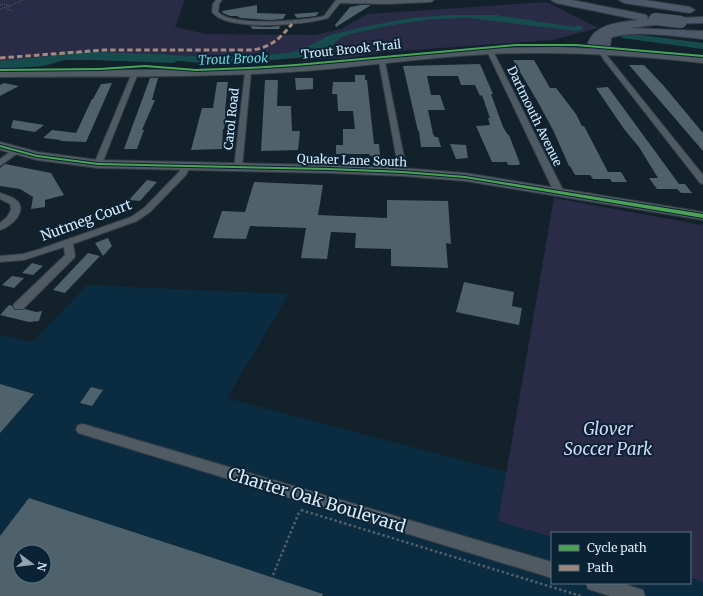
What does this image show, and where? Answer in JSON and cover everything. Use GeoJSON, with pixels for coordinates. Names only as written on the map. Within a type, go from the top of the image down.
{"type":"FeatureCollection","features":[{"type":"Feature","properties":{"kind":"highway"},"geometry":{"type":"LineString","coordinates":[[556,0],[655,19],[681,22],[702,21]]}},
{"type":"Feature","properties":{"kind":"highway"},"geometry":{"type":"LineString","coordinates":[[624,0],[702,21]]}},
{"type":"Feature","properties":{"kind":"highway"},"geometry":{"type":"LineString","coordinates":[[628,0],[702,21]]}},
{"type":"Feature","properties":{"kind":"highway"},"geometry":{"type":"LineString","coordinates":[[601,51],[604,47],[606,37],[610,34],[702,21]]}},
{"type":"Feature","properties":{"kind":"main road"},"geometry":{"type":"LineString","coordinates":[[0,74],[248,72],[382,62],[490,51],[601,51],[703,60]]}},
{"type":"Feature","properties":{"kind":"main road","name":"Quaker Lane South"},"geometry":{"type":"LineString","coordinates":[[0,146],[56,160],[98,164],[403,172],[484,179],[703,216]]}},
{"type":"Feature","properties":{"kind":"street"},"geometry":{"type":"LineString","coordinates":[[219,0],[216,4],[215,12],[222,18],[236,21],[277,22],[304,22],[322,18],[331,12],[339,0],[387,2],[431,0]]}},
{"type":"Feature","properties":{"kind":"street","name":"Dartmouth Avenue"},"geometry":{"type":"LineString","coordinates":[[490,51],[559,192]]}},
{"type":"Feature","properties":{"kind":"street"},"geometry":{"type":"LineString","coordinates":[[601,51],[703,181]]}},
{"type":"Feature","properties":{"kind":"street"},"geometry":{"type":"LineString","coordinates":[[382,62],[403,172]]}},
{"type":"Feature","properties":{"kind":"street","name":"Carol Road"},"geometry":{"type":"LineString","coordinates":[[238,168],[248,72]]}},
{"type":"Feature","properties":{"kind":"street"},"geometry":{"type":"LineString","coordinates":[[98,164],[136,73]]}},
{"type":"Feature","properties":{"kind":"street"},"geometry":{"type":"LineString","coordinates":[[0,163],[17,151]]}},
{"type":"Feature","properties":{"kind":"street","name":"Nutmeg Court"},"geometry":{"type":"LineString","coordinates":[[0,259],[24,257],[68,244],[141,216],[183,173],[186,167]]}},
{"type":"Feature","properties":{"kind":"street"},"geometry":{"type":"LineString","coordinates":[[0,196],[14,201],[17,205],[17,210],[11,219],[0,227]]}},
{"type":"Feature","properties":{"kind":"street"},"geometry":{"type":"LineString","coordinates":[[19,306],[70,256],[68,244]]}},
{"type":"Feature","properties":{"kind":"street","name":"Charter Oak Boulevard"},"geometry":{"type":"LineString","coordinates":[[83,429],[303,503],[551,570]]}},
{"type":"Feature","properties":{"kind":"street"},"geometry":{"type":"LineString","coordinates":[[597,584],[637,596]]}},
{"type":"Feature","properties":{"kind":"path"},"geometry":{"type":"LineString","coordinates":[[0,9],[23,0]]}},
{"type":"Feature","properties":{"kind":"path"},"geometry":{"type":"LineString","coordinates":[[0,5],[9,5],[8,7]]}},
{"type":"Feature","properties":{"kind":"path"},"geometry":{"type":"LineString","coordinates":[[5,8],[14,11]]}},
{"type":"Feature","properties":{"kind":"path"},"geometry":{"type":"LineString","coordinates":[[273,575],[303,503],[581,596]]}},
{"type":"Feature","properties":{"kind":"shaded area"},"geometry":{"type":"Polygon","coordinates":[[[87,285],[289,294],[227,398],[507,472],[498,521],[551,537],[551,584],[691,584],[691,578],[703,582],[703,596],[0,596],[0,335],[33,342],[87,285]]]}},
{"type":"Feature","properties":{"kind":"green space"},"geometry":{"type":"Polygon","coordinates":[[[0,0],[185,0],[175,27],[206,34],[315,35],[341,29],[367,14],[547,2],[598,28],[553,40],[386,52],[343,59],[300,58],[249,62],[116,59],[68,56],[43,63],[0,65],[0,0]]]}},
{"type":"Feature","properties":{"kind":"green space","name":"Glover Soccer Park"},"geometry":{"type":"Polygon","coordinates":[[[554,198],[702,225],[703,223],[703,582],[691,578],[691,532],[551,532],[551,537],[498,521],[554,198]]]}},
{"type":"Feature","properties":{"kind":"water"},"geometry":{"type":"Polygon","coordinates":[[[449,15],[496,15],[574,27],[579,25],[583,27],[581,30],[576,31],[470,18],[432,19],[387,26],[351,34],[342,37],[330,47],[307,57],[214,64],[131,57],[100,60],[58,60],[0,65],[0,61],[88,52],[209,57],[268,55],[293,52],[330,35],[368,26],[411,18],[449,15]]]}},
{"type":"Feature","properties":{"kind":"building"},"geometry":{"type":"Polygon","coordinates":[[[257,5],[257,13],[286,14],[283,19],[269,20],[240,18],[237,16],[230,16],[222,11],[257,5]]]}},
{"type":"Feature","properties":{"kind":"building"},"geometry":{"type":"Polygon","coordinates":[[[371,5],[336,27],[335,25],[350,7],[371,5]]]}},
{"type":"Feature","properties":{"kind":"building"},"geometry":{"type":"Polygon","coordinates":[[[319,12],[316,16],[297,18],[294,14],[319,12]]]}},
{"type":"Feature","properties":{"kind":"building"},"geometry":{"type":"Polygon","coordinates":[[[250,26],[280,26],[279,29],[253,29],[250,26]]]}},
{"type":"Feature","properties":{"kind":"building"},"geometry":{"type":"Polygon","coordinates":[[[513,60],[534,60],[550,88],[556,88],[576,114],[582,126],[584,126],[608,172],[621,172],[627,182],[612,182],[610,179],[593,179],[590,175],[575,175],[569,166],[554,132],[539,104],[513,60]]]}},
{"type":"Feature","properties":{"kind":"building"},"geometry":{"type":"Polygon","coordinates":[[[480,64],[493,94],[491,94],[503,127],[509,135],[516,153],[520,164],[518,165],[508,165],[507,162],[492,162],[476,126],[490,125],[488,118],[490,118],[482,95],[480,96],[475,85],[461,85],[458,76],[427,76],[431,95],[440,95],[445,110],[428,110],[433,134],[435,137],[438,137],[441,147],[421,147],[419,131],[403,66],[480,64]]]}},
{"type":"Feature","properties":{"kind":"building"},"geometry":{"type":"Polygon","coordinates":[[[629,65],[644,65],[663,85],[703,133],[703,151],[629,65]]]}},
{"type":"Feature","properties":{"kind":"building"},"geometry":{"type":"Polygon","coordinates":[[[355,75],[365,75],[365,80],[367,80],[374,144],[379,144],[380,155],[370,156],[369,154],[336,154],[336,145],[343,145],[343,129],[355,129],[353,111],[338,111],[337,94],[332,94],[333,82],[355,82],[355,75]]]}},
{"type":"Feature","properties":{"kind":"building"},"geometry":{"type":"Polygon","coordinates":[[[150,78],[158,78],[152,100],[155,100],[142,130],[144,130],[137,149],[124,149],[150,78]]]}},
{"type":"Feature","properties":{"kind":"building"},"geometry":{"type":"Polygon","coordinates":[[[295,78],[313,78],[313,89],[296,90],[295,78]]]}},
{"type":"Feature","properties":{"kind":"building"},"geometry":{"type":"Polygon","coordinates":[[[265,80],[278,80],[277,106],[291,106],[292,131],[300,131],[298,150],[261,151],[265,80]]]}},
{"type":"Feature","properties":{"kind":"building"},"geometry":{"type":"Polygon","coordinates":[[[217,82],[228,82],[225,111],[227,111],[223,129],[222,149],[191,150],[202,108],[213,108],[217,82]]]}},
{"type":"Feature","properties":{"kind":"building"},"geometry":{"type":"Polygon","coordinates":[[[4,83],[19,86],[0,96],[0,85],[4,83]]]}},
{"type":"Feature","properties":{"kind":"building"},"geometry":{"type":"Polygon","coordinates":[[[112,83],[86,142],[60,141],[61,140],[43,138],[52,130],[76,133],[101,84],[112,83]]]}},
{"type":"Feature","properties":{"kind":"building"},"geometry":{"type":"Polygon","coordinates":[[[608,87],[679,184],[685,184],[692,193],[681,193],[677,189],[657,189],[649,178],[658,178],[639,147],[624,129],[596,88],[608,87]]]}},
{"type":"Feature","properties":{"kind":"building"},"geometry":{"type":"Polygon","coordinates":[[[13,120],[44,125],[35,132],[11,128],[13,120]]]}},
{"type":"Feature","properties":{"kind":"building"},"geometry":{"type":"Polygon","coordinates":[[[450,144],[466,145],[468,158],[456,159],[450,144]]]}},
{"type":"Feature","properties":{"kind":"building"},"geometry":{"type":"Polygon","coordinates":[[[5,164],[51,173],[64,195],[45,200],[45,207],[31,209],[33,197],[20,189],[0,186],[0,168],[5,164]]]}},
{"type":"Feature","properties":{"kind":"building"},"geometry":{"type":"Polygon","coordinates":[[[147,180],[157,182],[140,201],[129,200],[147,180]]]}},
{"type":"Feature","properties":{"kind":"building"},"geometry":{"type":"Polygon","coordinates":[[[254,182],[323,185],[318,215],[387,218],[387,200],[448,201],[451,244],[446,243],[448,268],[391,266],[391,249],[355,248],[356,233],[331,232],[327,259],[301,258],[306,228],[250,226],[246,239],[213,238],[222,211],[245,212],[254,182]]]}},
{"type":"Feature","properties":{"kind":"building"},"geometry":{"type":"Polygon","coordinates":[[[108,238],[112,246],[103,256],[95,243],[108,238]]]}},
{"type":"Feature","properties":{"kind":"building"},"geometry":{"type":"Polygon","coordinates":[[[88,253],[100,256],[65,293],[53,290],[88,253]]]}},
{"type":"Feature","properties":{"kind":"building"},"geometry":{"type":"Polygon","coordinates":[[[32,263],[43,266],[33,275],[22,273],[32,263]]]}},
{"type":"Feature","properties":{"kind":"building"},"geometry":{"type":"Polygon","coordinates":[[[12,276],[24,278],[14,288],[2,285],[12,276]]]}},
{"type":"Feature","properties":{"kind":"building"},"geometry":{"type":"Polygon","coordinates":[[[464,282],[514,292],[512,306],[522,308],[519,325],[456,312],[464,282]]]}},
{"type":"Feature","properties":{"kind":"building"},"geometry":{"type":"Polygon","coordinates":[[[9,305],[15,310],[25,309],[36,312],[42,311],[39,321],[29,322],[0,315],[9,305]]]}},
{"type":"Feature","properties":{"kind":"building"},"geometry":{"type":"Polygon","coordinates":[[[0,384],[34,394],[0,433],[0,384]]]}},
{"type":"Feature","properties":{"kind":"building"},"geometry":{"type":"Polygon","coordinates":[[[91,387],[103,390],[92,406],[80,403],[91,387]]]}},
{"type":"Feature","properties":{"kind":"building"},"geometry":{"type":"Polygon","coordinates":[[[29,498],[323,594],[322,596],[0,596],[0,536],[29,498]]]}},
{"type":"Feature","properties":{"kind":"waterway","name":"Trout Brook"},"geometry":{"type":"LineString","coordinates":[[626,36],[703,46]]}},
{"type":"Feature","properties":{"kind":"waterway","name":"Trout Brook"},"geometry":{"type":"LineString","coordinates":[[0,65],[44,62],[67,55],[172,59]]}},
{"type":"Feature","properties":{"kind":"marked path"},"geometry":{"type":"LineString","coordinates":[[0,58],[104,50],[253,50],[267,47],[276,42],[292,24]]}},
{"type":"Feature","properties":{"kind":"cycle path","name":"Trout Brook Trail"},"geometry":{"type":"LineString","coordinates":[[0,70],[100,69],[145,66],[196,70],[249,68],[515,45],[576,45],[703,56]]}},
{"type":"Feature","properties":{"kind":"cycle path"},"geometry":{"type":"LineString","coordinates":[[0,146],[37,156],[98,164],[329,169],[403,172],[465,177],[703,216]]}}]}
